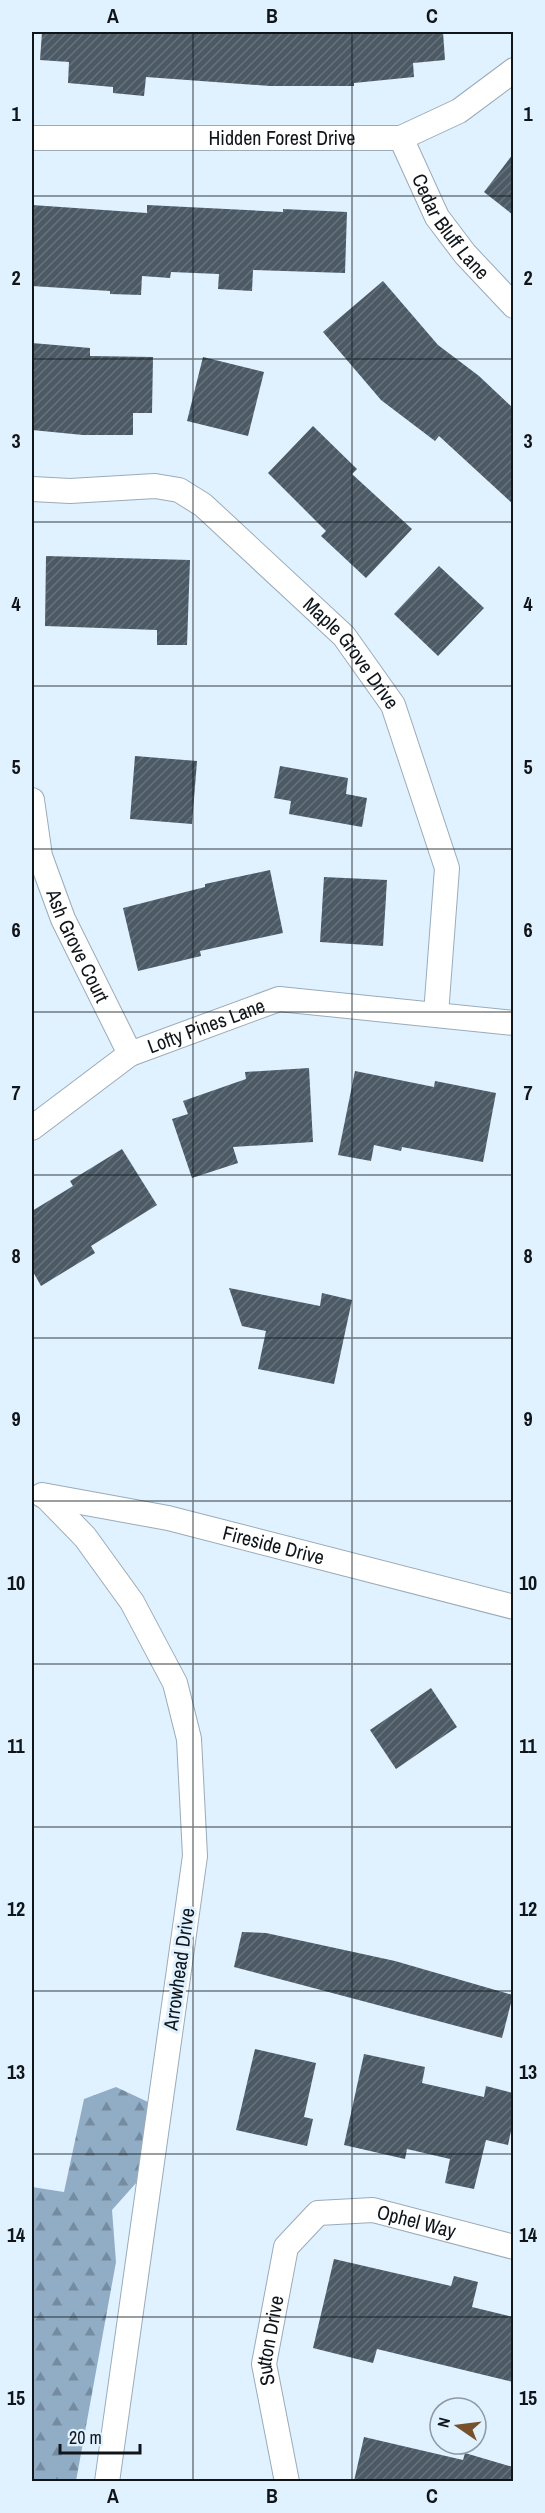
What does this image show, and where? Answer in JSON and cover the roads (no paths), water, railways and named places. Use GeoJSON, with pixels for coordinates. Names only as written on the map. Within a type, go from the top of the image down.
{"type":"FeatureCollection","features":[{"type":"Feature","properties":{"kind":"street","name":"Hidden Forest Drive"},"geometry":{"type":"LineString","coordinates":[[32,138],[401,138],[459,111],[513,70]]}},
{"type":"Feature","properties":{"kind":"street","name":"Cedar Bluff Lane"},"geometry":{"type":"LineString","coordinates":[[401,138],[437,217],[465,254],[513,306]]}},
{"type":"Feature","properties":{"kind":"street","name":"Maple Grove Drive"},"geometry":{"type":"LineString","coordinates":[[32,489],[70,491],[155,486],[179,490],[203,505],[345,636],[393,705],[447,868],[436,1014]]}},
{"type":"Feature","properties":{"kind":"street","name":"Ash Grove Court"},"geometry":{"type":"LineString","coordinates":[[32,800],[40,856],[63,919],[130,1054]]}},
{"type":"Feature","properties":{"kind":"street","name":"Lofty Pines Lane"},"geometry":{"type":"LineString","coordinates":[[32,1128],[130,1054],[279,999],[513,1023]]}},
{"type":"Feature","properties":{"kind":"street","name":"Fireside Drive"},"geometry":{"type":"LineString","coordinates":[[38,1493],[168,1518],[513,1607]]}},
{"type":"Feature","properties":{"kind":"street","name":"Arrowhead Drive"},"geometry":{"type":"LineString","coordinates":[[38,1493],[85,1537],[132,1602],[174,1683],[189,1739],[195,1856],[107,2481]]}},
{"type":"Feature","properties":{"kind":"street","name":"Ophel Way"},"geometry":{"type":"LineString","coordinates":[[318,2212],[373,2210],[513,2247]]}},
{"type":"Feature","properties":{"kind":"street","name":"Sutton Drive"},"geometry":{"type":"LineString","coordinates":[[287,2481],[264,2364],[286,2247],[318,2212]]}}]}
